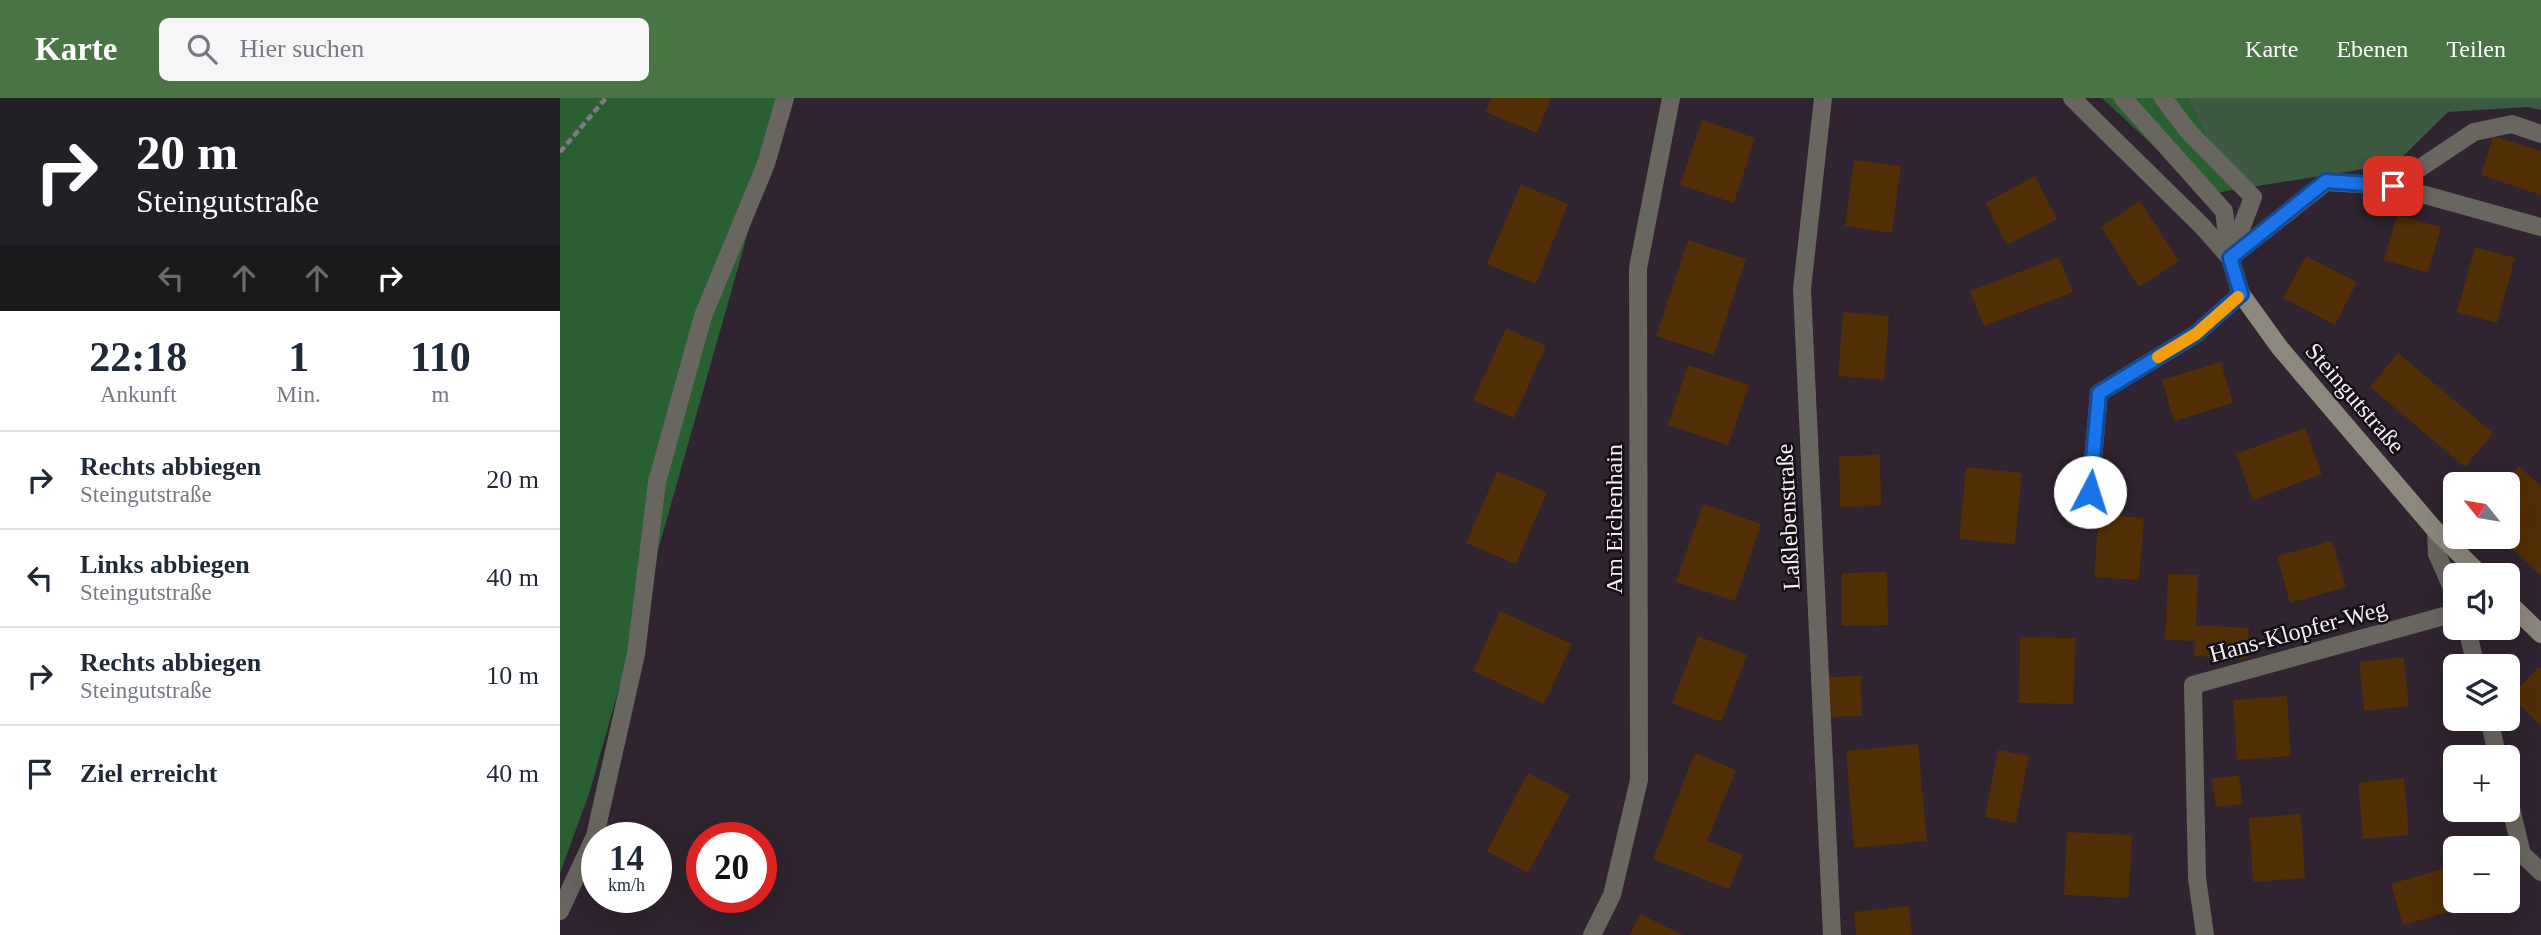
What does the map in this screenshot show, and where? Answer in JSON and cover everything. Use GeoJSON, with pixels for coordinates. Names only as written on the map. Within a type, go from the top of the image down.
{"type":"FeatureCollection","features":[{"type":"Feature","properties":{"kind":"street"},"geometry":{"type":"LineString","coordinates":[[560,911],[595,836],[636,654],[657,482],[703,316],[766,164],[785,98]]}},
{"type":"Feature","properties":{"kind":"street","name":"Am Eichenhain"},"geometry":{"type":"LineString","coordinates":[[1592,935],[1612,895],[1640,780],[1638,268],[1671,98]]}},
{"type":"Feature","properties":{"kind":"street","name":"Laßlebenstraße"},"geometry":{"type":"LineString","coordinates":[[1824,98],[1802,289],[1832,935]]}},
{"type":"Feature","properties":{"kind":"street","name":"Steingutstraße"},"geometry":{"type":"LineString","coordinates":[[2072,98],[2203,227],[2230,258]]}},
{"type":"Feature","properties":{"kind":"street","name":"Steingutstraße"},"geometry":{"type":"LineString","coordinates":[[2123,98],[2224,211],[2230,258],[2241,294],[2280,348],[2436,531],[2469,563]]}},
{"type":"Feature","properties":{"kind":"street"},"geometry":{"type":"LineString","coordinates":[[2163,98],[2189,132],[2253,197],[2230,258]]}},
{"type":"Feature","properties":{"kind":"street"},"geometry":{"type":"LineString","coordinates":[[2393,186],[2474,132],[2512,124],[2541,134]]}},
{"type":"Feature","properties":{"kind":"street"},"geometry":{"type":"LineString","coordinates":[[2230,258],[2326,181],[2393,186],[2541,228]]}},
{"type":"Feature","properties":{"kind":"street"},"geometry":{"type":"LineString","coordinates":[[2090,492],[2099,393],[2196,334],[2241,294]]}},
{"type":"Feature","properties":{"kind":"street"},"geometry":{"type":"LineString","coordinates":[[2436,531],[2437,554],[2443,567]]}},
{"type":"Feature","properties":{"kind":"street"},"geometry":{"type":"LineString","coordinates":[[2520,614],[2541,634]]}},
{"type":"Feature","properties":{"kind":"street","name":"Hans-Klopfer-Weg"},"geometry":{"type":"LineString","coordinates":[[2205,935],[2197,878],[2193,685],[2443,616]]}},
{"type":"Feature","properties":{"kind":"street"},"geometry":{"type":"LineString","coordinates":[[2514,822],[2522,854],[2541,872]]}},
{"type":"Feature","properties":{"kind":"path"},"geometry":{"type":"LineString","coordinates":[[560,152],[606,98]]}},
{"type":"Feature","properties":{"kind":"green space"},"geometry":{"type":"Polygon","coordinates":[[[560,98],[786,98],[589,794],[560,873],[560,98]]]}},
{"type":"Feature","properties":{"kind":"green space"},"geometry":{"type":"Polygon","coordinates":[[[2102,98],[2187,98],[2232,190],[2206,195],[2102,98]]]}},
{"type":"Feature","properties":{"kind":"green space"},"geometry":{"type":"Polygon","coordinates":[[[2187,98],[2541,98],[2541,110],[2528,107],[2448,112],[2395,164],[2232,190],[2187,98]]]}},
{"type":"Feature","properties":{"kind":"building"},"geometry":{"type":"Polygon","coordinates":[[[1491,98],[1551,98],[1537,133],[1485,112],[1491,98]]]}},
{"type":"Feature","properties":{"kind":"building"},"geometry":{"type":"Polygon","coordinates":[[[1702,120],[1755,138],[1734,203],[1680,185],[1702,120]]]}},
{"type":"Feature","properties":{"kind":"building"},"geometry":{"type":"Polygon","coordinates":[[[2493,136],[2541,151],[2541,195],[2481,175],[2493,136]]]}},
{"type":"Feature","properties":{"kind":"building"},"geometry":{"type":"Polygon","coordinates":[[[1854,160],[1901,166],[1892,233],[1845,226],[1854,160]]]}},
{"type":"Feature","properties":{"kind":"building"},"geometry":{"type":"Polygon","coordinates":[[[2035,176],[2057,219],[2007,245],[1985,203],[2035,176]]]}},
{"type":"Feature","properties":{"kind":"building"},"geometry":{"type":"Polygon","coordinates":[[[1521,184],[1568,204],[1536,284],[1487,264],[1521,184]]]}},
{"type":"Feature","properties":{"kind":"building"},"geometry":{"type":"Polygon","coordinates":[[[2140,201],[2179,261],[2139,287],[2101,227],[2140,201]]]}},
{"type":"Feature","properties":{"kind":"building"},"geometry":{"type":"Polygon","coordinates":[[[2397,215],[2441,227],[2428,273],[2384,260],[2397,215]]]}},
{"type":"Feature","properties":{"kind":"building"},"geometry":{"type":"Polygon","coordinates":[[[1688,240],[1746,259],[1714,355],[1656,336],[1688,240]]]}},
{"type":"Feature","properties":{"kind":"building"},"geometry":{"type":"Polygon","coordinates":[[[2475,247],[2515,258],[2497,323],[2457,312],[2475,247]]]}},
{"type":"Feature","properties":{"kind":"building"},"geometry":{"type":"Polygon","coordinates":[[[2306,256],[2357,282],[2335,325],[2283,298],[2306,256]]]}},
{"type":"Feature","properties":{"kind":"building"},"geometry":{"type":"Polygon","coordinates":[[[2059,257],[2073,292],[1984,326],[1970,291],[2059,257]]]}},
{"type":"Feature","properties":{"kind":"building"},"geometry":{"type":"Polygon","coordinates":[[[1843,312],[1889,316],[1884,380],[1838,376],[1843,312]]]}},
{"type":"Feature","properties":{"kind":"building"},"geometry":{"type":"Polygon","coordinates":[[[1506,328],[1546,346],[1514,418],[1473,400],[1506,328]]]}},
{"type":"Feature","properties":{"kind":"building"},"geometry":{"type":"Polygon","coordinates":[[[2398,353],[2493,433],[2465,467],[2370,387],[2398,353]]]}},
{"type":"Feature","properties":{"kind":"building"},"geometry":{"type":"Polygon","coordinates":[[[2221,362],[2233,403],[2174,421],[2162,380],[2221,362]]]}},
{"type":"Feature","properties":{"kind":"building"},"geometry":{"type":"Polygon","coordinates":[[[1688,365],[1749,385],[1728,445],[1668,425],[1688,365]]]}},
{"type":"Feature","properties":{"kind":"building"},"geometry":{"type":"Polygon","coordinates":[[[2305,428],[2322,474],[2253,500],[2236,454],[2305,428]]]}},
{"type":"Feature","properties":{"kind":"building"},"geometry":{"type":"Polygon","coordinates":[[[1880,455],[1881,506],[1840,507],[1839,456],[1880,455]]]}},
{"type":"Feature","properties":{"kind":"building"},"geometry":{"type":"Polygon","coordinates":[[[2519,466],[2541,486],[2541,576],[2514,550],[2520,550],[2520,472],[2513,472],[2519,466]]]}},
{"type":"Feature","properties":{"kind":"building"},"geometry":{"type":"Polygon","coordinates":[[[1966,467],[2022,473],[2015,544],[1959,539],[1966,467]]]}},
{"type":"Feature","properties":{"kind":"building"},"geometry":{"type":"Polygon","coordinates":[[[1497,471],[1547,492],[1516,564],[1466,543],[1497,471]]]}},
{"type":"Feature","properties":{"kind":"building"},"geometry":{"type":"Polygon","coordinates":[[[1703,504],[1761,524],[1735,601],[1676,582],[1703,504]]]}},
{"type":"Feature","properties":{"kind":"building"},"geometry":{"type":"Polygon","coordinates":[[[2099,514],[2144,518],[2139,580],[2094,577],[2099,514]]]}},
{"type":"Feature","properties":{"kind":"building"},"geometry":{"type":"Polygon","coordinates":[[[2332,541],[2346,587],[2290,603],[2277,556],[2332,541]]]}},
{"type":"Feature","properties":{"kind":"building"},"geometry":{"type":"Polygon","coordinates":[[[1887,572],[1888,625],[1842,626],[1842,573],[1887,572]]]}},
{"type":"Feature","properties":{"kind":"building"},"geometry":{"type":"Polygon","coordinates":[[[2168,574],[2198,575],[2196,625],[2249,628],[2247,659],[2194,656],[2195,641],[2165,640],[2168,574]]]}},
{"type":"Feature","properties":{"kind":"building"},"geometry":{"type":"Polygon","coordinates":[[[1500,611],[1572,644],[1544,704],[1473,671],[1500,611]]]}},
{"type":"Feature","properties":{"kind":"building"},"geometry":{"type":"Polygon","coordinates":[[[1698,636],[1747,655],[1721,722],[1672,703],[1698,636]]]}},
{"type":"Feature","properties":{"kind":"building"},"geometry":{"type":"Polygon","coordinates":[[[2020,637],[2075,638],[2074,704],[2019,703],[2020,637]]]}},
{"type":"Feature","properties":{"kind":"building"},"geometry":{"type":"Polygon","coordinates":[[[2404,657],[2409,706],[2364,711],[2359,662],[2404,657]]]}},
{"type":"Feature","properties":{"kind":"building"},"geometry":{"type":"Polygon","coordinates":[[[2539,667],[2541,669],[2541,726],[2520,705],[2520,687],[2539,667]]]}},
{"type":"Feature","properties":{"kind":"building"},"geometry":{"type":"Polygon","coordinates":[[[1861,676],[1862,716],[1831,717],[1829,677],[1861,676]]]}},
{"type":"Feature","properties":{"kind":"building"},"geometry":{"type":"Polygon","coordinates":[[[2287,696],[2291,756],[2237,760],[2233,700],[2287,696]]]}},
{"type":"Feature","properties":{"kind":"building"},"geometry":{"type":"Polygon","coordinates":[[[1918,744],[1927,841],[1854,848],[1846,751],[1918,744]]]}},
{"type":"Feature","properties":{"kind":"building"},"geometry":{"type":"Polygon","coordinates":[[[1998,750],[2029,756],[2016,823],[1985,817],[1998,750]]]}},
{"type":"Feature","properties":{"kind":"building"},"geometry":{"type":"Polygon","coordinates":[[[1695,753],[1736,770],[1707,841],[1743,855],[1729,889],[1653,859],[1695,753]]]}},
{"type":"Feature","properties":{"kind":"building"},"geometry":{"type":"Polygon","coordinates":[[[1528,773],[1570,795],[1528,873],[1487,851],[1528,773]]]}},
{"type":"Feature","properties":{"kind":"building"},"geometry":{"type":"Polygon","coordinates":[[[2239,775],[2243,804],[2216,807],[2212,779],[2239,775]]]}},
{"type":"Feature","properties":{"kind":"building"},"geometry":{"type":"Polygon","coordinates":[[[2404,778],[2409,835],[2363,839],[2358,783],[2404,778]]]}},
{"type":"Feature","properties":{"kind":"building"},"geometry":{"type":"Polygon","coordinates":[[[2301,814],[2305,878],[2253,882],[2249,818],[2301,814]]]}},
{"type":"Feature","properties":{"kind":"building"},"geometry":{"type":"Polygon","coordinates":[[[2067,832],[2132,835],[2129,898],[2064,895],[2067,832]]]}},
{"type":"Feature","properties":{"kind":"building"},"geometry":{"type":"Polygon","coordinates":[[[2443,869],[2444,913],[2403,925],[2391,884],[2443,869]]]}},
{"type":"Feature","properties":{"kind":"building"},"geometry":{"type":"Polygon","coordinates":[[[1909,906],[1912,935],[1856,935],[1854,912],[1909,906]]]}},
{"type":"Feature","properties":{"kind":"building"},"geometry":{"type":"Polygon","coordinates":[[[1640,914],[1683,935],[1630,935],[1640,914]]]}},
{"type":"Feature","properties":{"kind":"slow traffic"},"geometry":{"type":"LineString","coordinates":[[2158,357],[2196,334],[2238,297]]}},
{"type":"Feature","properties":{"kind":"route"},"geometry":{"type":"LineString","coordinates":[[2090,492],[2099,393],[2196,334],[2241,294],[2230,258],[2326,181],[2393,186]]}}]}
